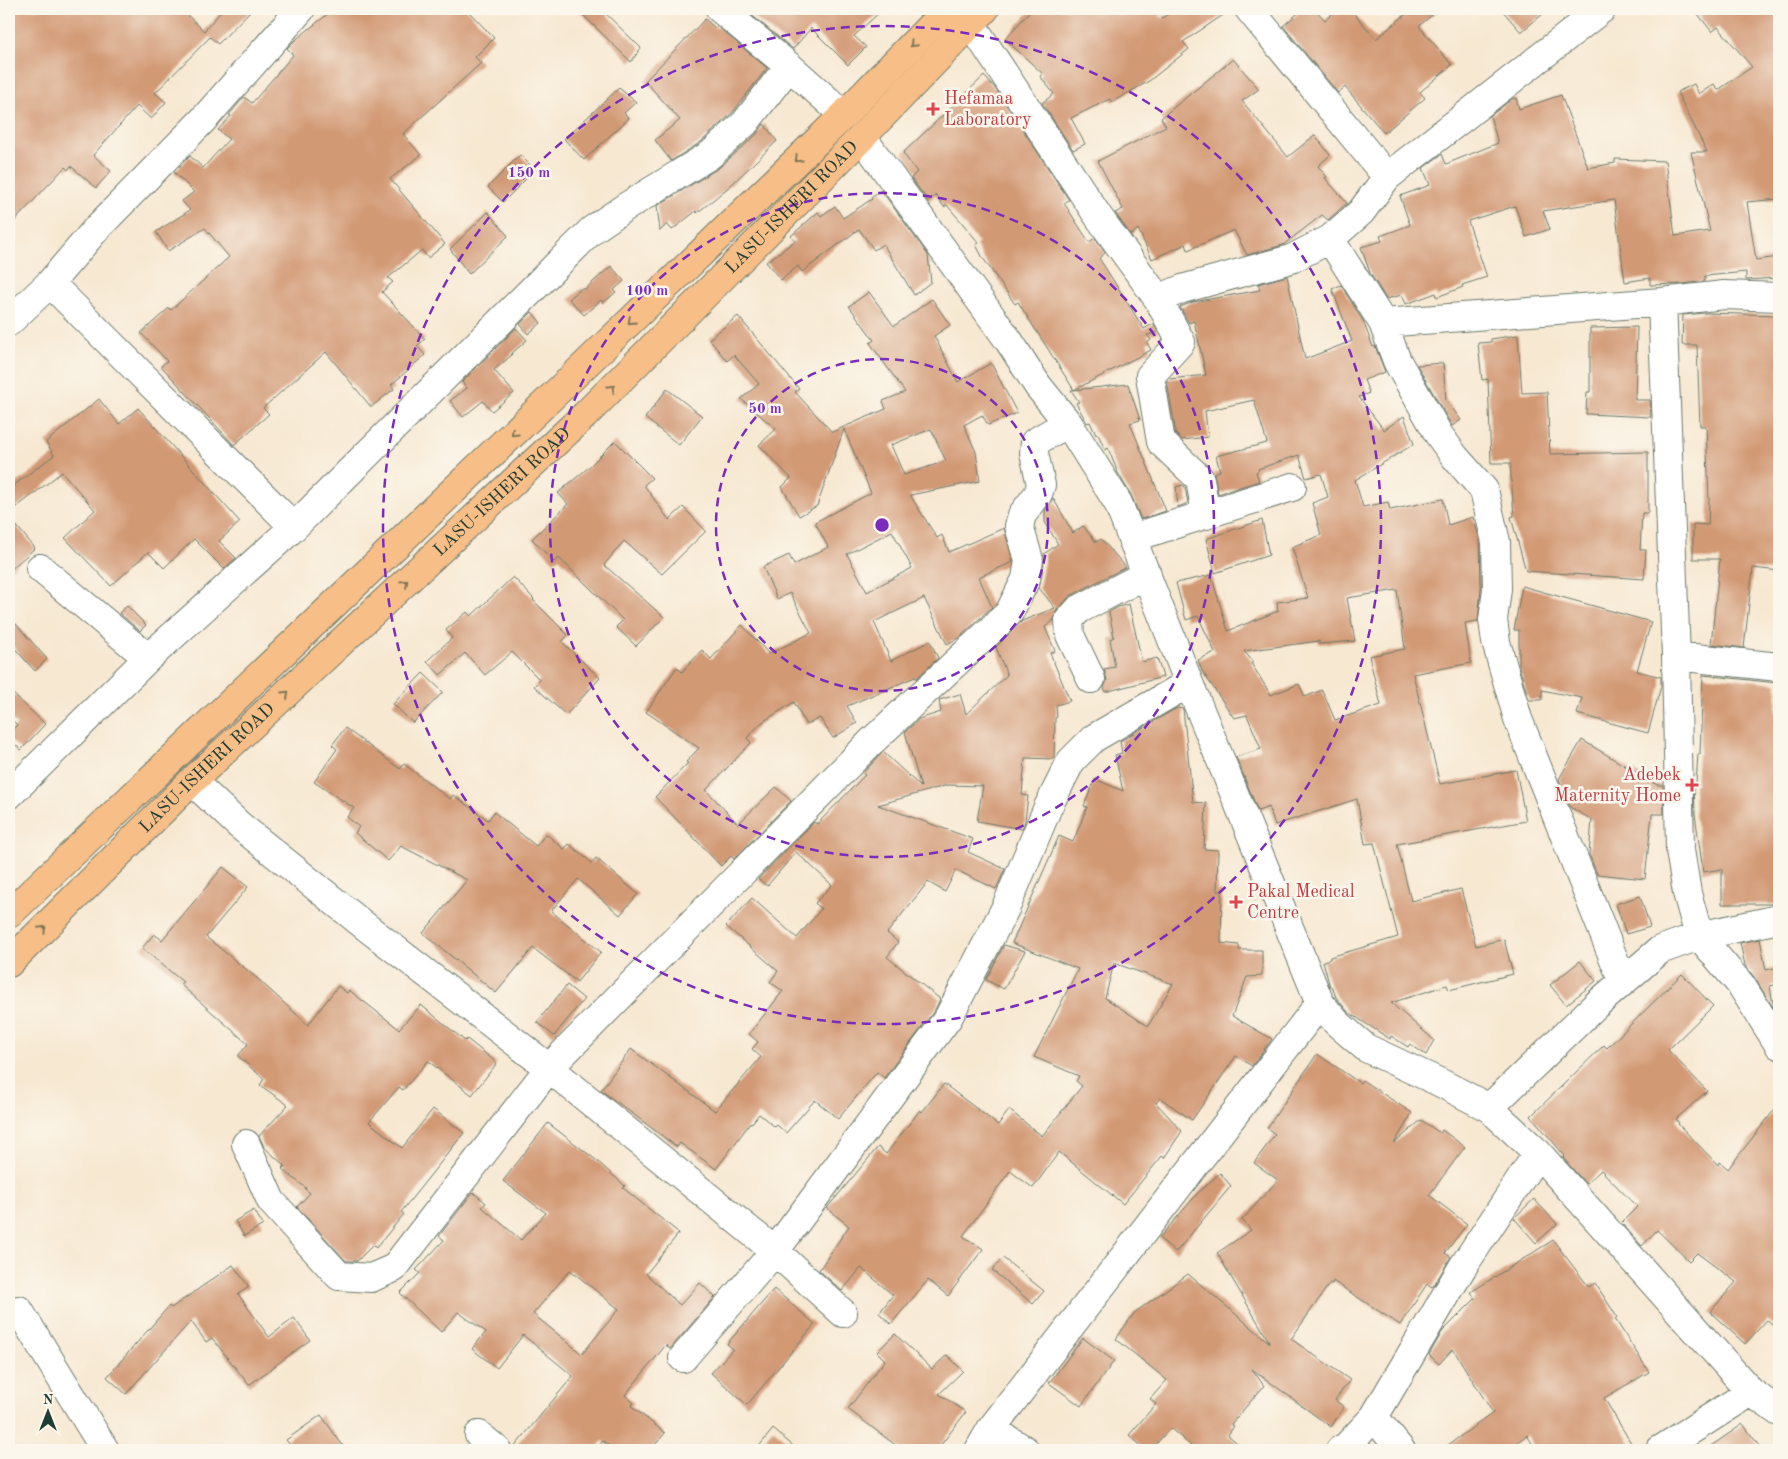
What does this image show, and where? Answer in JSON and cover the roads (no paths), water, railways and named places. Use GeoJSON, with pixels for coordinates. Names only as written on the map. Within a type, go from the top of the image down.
{"type":"FeatureCollection","features":[{"type":"Feature","properties":{"kind":"main road","name":"LASU-ISHERI ROAD"},"geometry":{"type":"LineString","coordinates":[[9,914],[560,389],[844,115],[947,9]]}},
{"type":"Feature","properties":{"kind":"main road","name":"LASU-ISHERI ROAD"},"geometry":{"type":"LineString","coordinates":[[9,963],[192,781],[585,415],[862,137],[977,15]]}},
{"type":"Feature","properties":{"kind":"main road"},"geometry":{"type":"LineString","coordinates":[[560,389],[585,415]]}},
{"type":"Feature","properties":{"kind":"street"},"geometry":{"type":"LineString","coordinates":[[720,9],[789,66],[844,115]]}},
{"type":"Feature","properties":{"kind":"street"},"geometry":{"type":"LineString","coordinates":[[1249,9],[1387,176]]}},
{"type":"Feature","properties":{"kind":"street"},"geometry":{"type":"LineString","coordinates":[[1158,299],[1182,289],[1291,259],[1330,239],[1361,212],[1387,176],[1602,9]]}},
{"type":"Feature","properties":{"kind":"street"},"geometry":{"type":"LineString","coordinates":[[9,322],[50,283],[97,228],[203,120],[295,11]]}},
{"type":"Feature","properties":{"kind":"street"},"geometry":{"type":"LineString","coordinates":[[977,15],[1098,216],[1158,299],[1181,342],[1150,376],[1160,442],[1200,479],[1206,515]]}},
{"type":"Feature","properties":{"kind":"street"},"geometry":{"type":"LineString","coordinates":[[9,795],[148,658],[294,527],[592,230],[710,155],[745,123],[789,66]]}},
{"type":"Feature","properties":{"kind":"street"},"geometry":{"type":"LineString","coordinates":[[862,137],[1009,340],[1038,386],[1068,422],[1118,503],[1189,683],[1320,1003],[1337,1023],[1366,1048],[1442,1083],[1488,1108],[1538,1153],[1751,1392],[1779,1412]]}},
{"type":"Feature","properties":{"kind":"street"},"geometry":{"type":"LineString","coordinates":[[1330,239],[1383,323],[1397,362],[1439,435],[1455,457],[1484,490],[1496,542],[1497,590],[1493,620],[1518,719],[1623,982]]}},
{"type":"Feature","properties":{"kind":"street"},"geometry":{"type":"LineString","coordinates":[[50,283],[294,527]]}},
{"type":"Feature","properties":{"kind":"street"},"geometry":{"type":"LineString","coordinates":[[1383,323],[1662,302],[1724,295],[1779,298]]}},
{"type":"Feature","properties":{"kind":"street"},"geometry":{"type":"LineString","coordinates":[[1662,302],[1676,656],[1680,850],[1687,893],[1698,936],[1741,986],[1779,1045]]}},
{"type":"Feature","properties":{"kind":"street"},"geometry":{"type":"LineString","coordinates":[[246,1144],[271,1201],[339,1276],[371,1278],[394,1268],[549,1068],[870,743],[1009,613],[1026,579],[1029,560],[1019,526],[1022,515],[1038,494],[1041,485],[1034,453],[1035,442],[1068,422]]}},
{"type":"Feature","properties":{"kind":"street"},"geometry":{"type":"LineString","coordinates":[[1132,538],[1292,487]]}},
{"type":"Feature","properties":{"kind":"street"},"geometry":{"type":"LineString","coordinates":[[40,568],[148,658]]}},
{"type":"Feature","properties":{"kind":"street"},"geometry":{"type":"LineString","coordinates":[[1091,679],[1070,635],[1069,620],[1078,610],[1147,574]]}},
{"type":"Feature","properties":{"kind":"street"},"geometry":{"type":"LineString","coordinates":[[1676,656],[1779,667]]}},
{"type":"Feature","properties":{"kind":"street"},"geometry":{"type":"LineString","coordinates":[[683,1358],[775,1251],[948,1018],[1006,907],[1048,807],[1071,761],[1094,738],[1189,683]]}},
{"type":"Feature","properties":{"kind":"street"},"geometry":{"type":"LineString","coordinates":[[192,781],[254,837],[365,926],[549,1068],[775,1251],[843,1313]]}},
{"type":"Feature","properties":{"kind":"street"},"geometry":{"type":"LineString","coordinates":[[1488,1108],[1596,1005],[1660,950],[1698,936],[1779,919]]}},
{"type":"Feature","properties":{"kind":"street"},"geometry":{"type":"LineString","coordinates":[[1025,1450],[985,1440],[1320,1003]]}},
{"type":"Feature","properties":{"kind":"street"},"geometry":{"type":"LineString","coordinates":[[1340,1450],[1345,1448],[1374,1418],[1462,1268],[1538,1153]]}},
{"type":"Feature","properties":{"kind":"street"},"geometry":{"type":"LineString","coordinates":[[19,1310],[105,1450]]}},
{"type":"Feature","properties":{"kind":"street"},"geometry":{"type":"LineString","coordinates":[[1660,1450],[1751,1392]]}},
{"type":"Feature","properties":{"kind":"street"},"geometry":{"type":"LineString","coordinates":[[1374,1418],[1401,1450]]}},
{"type":"Feature","properties":{"kind":"place","name":"Hefamaa Laboratory"},"geometry":{"type":"Point","coordinates":[933,109]}},
{"type":"Feature","properties":{"kind":"place","name":"Adebek Maternity Home"},"geometry":{"type":"Point","coordinates":[1692,785]}},
{"type":"Feature","properties":{"kind":"place","name":"Pakal Medical Centre"},"geometry":{"type":"Point","coordinates":[1236,902]}}]}
